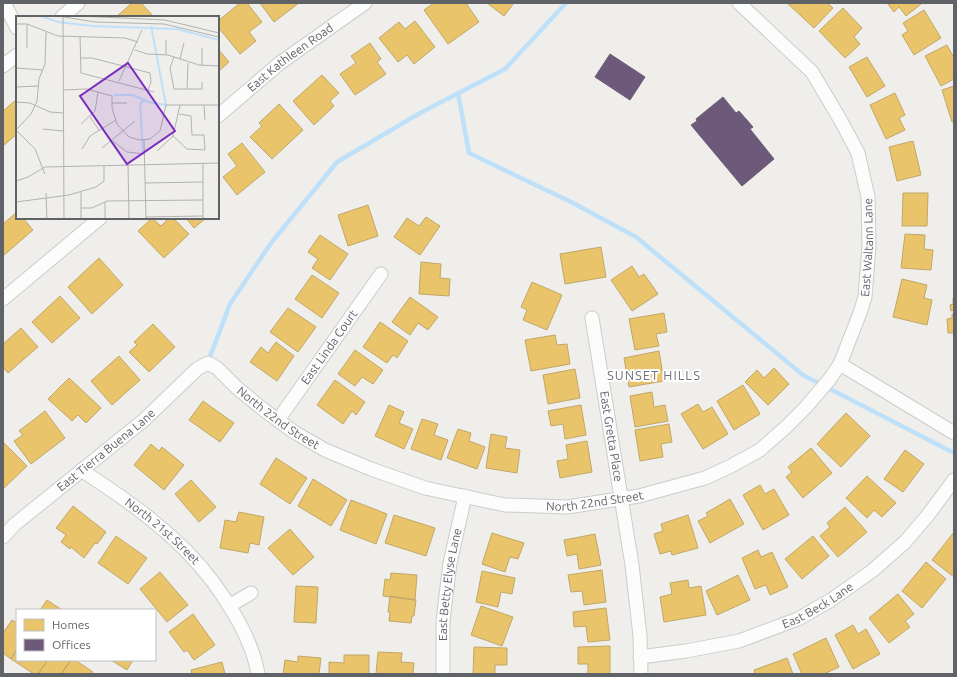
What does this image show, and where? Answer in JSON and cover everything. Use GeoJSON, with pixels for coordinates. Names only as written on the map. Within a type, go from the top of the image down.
{"type":"FeatureCollection","features":[{"type":"Feature","properties":{"kind":"street"},"geometry":{"type":"LineString","coordinates":[[4,3],[16,26]]}},
{"type":"Feature","properties":{"kind":"street"},"geometry":{"type":"LineString","coordinates":[[63,16],[78,3]]}},
{"type":"Feature","properties":{"kind":"street","name":"East Kathleen Road"},"geometry":{"type":"LineString","coordinates":[[219,115],[280,63],[365,3]]}},
{"type":"Feature","properties":{"kind":"street","name":"East Waltann Lane"},"geometry":{"type":"LineString","coordinates":[[739,3],[812,72],[858,153],[868,197],[869,246],[864,297],[860,313],[840,364]]}},
{"type":"Feature","properties":{"kind":"street"},"geometry":{"type":"LineString","coordinates":[[3,66],[16,56]]}},
{"type":"Feature","properties":{"kind":"street"},"geometry":{"type":"LineString","coordinates":[[3,299],[99,219]]}},
{"type":"Feature","properties":{"kind":"street","name":"East Linda Court"},"geometry":{"type":"LineString","coordinates":[[278,420],[381,274]]}},
{"type":"Feature","properties":{"kind":"street","name":"East Gretta Place"},"geometry":{"type":"LineString","coordinates":[[592,318],[632,565],[640,636],[641,674]]}},
{"type":"Feature","properties":{"kind":"street","name":"North 22nd Street"},"geometry":{"type":"LineString","coordinates":[[208,363],[217,368],[237,388],[294,432],[325,450],[371,470],[425,488],[505,505],[567,507],[622,499],[705,478],[731,466],[760,450],[786,427],[806,407],[829,380],[840,364]]}},
{"type":"Feature","properties":{"kind":"street","name":"East Tierra Buena Lane"},"geometry":{"type":"LineString","coordinates":[[3,537],[14,525],[144,420],[197,369],[208,363]]}},
{"type":"Feature","properties":{"kind":"street"},"geometry":{"type":"LineString","coordinates":[[840,364],[954,433]]}},
{"type":"Feature","properties":{"kind":"street","name":"North 21st Street"},"geometry":{"type":"LineString","coordinates":[[82,470],[120,496],[165,532],[187,552],[213,581],[241,625],[256,658],[258,674]]}},
{"type":"Feature","properties":{"kind":"street","name":"East Beck Lane"},"geometry":{"type":"LineString","coordinates":[[640,657],[686,651],[739,641],[798,619],[831,600],[866,575],[905,542],[928,515],[954,480]]}},
{"type":"Feature","properties":{"kind":"street","name":"East Betty Elyse Lane"},"geometry":{"type":"LineString","coordinates":[[442,674],[443,622],[450,563],[465,496]]}},
{"type":"Feature","properties":{"kind":"street"},"geometry":{"type":"LineString","coordinates":[[230,606],[251,593]]}},
{"type":"Feature","properties":{"kind":"building: Homes"},"geometry":{"type":"Polygon","coordinates":[[[132,3],[141,3],[153,16],[117,16],[132,3]]]}},
{"type":"Feature","properties":{"kind":"building: Homes"},"geometry":{"type":"Polygon","coordinates":[[[240,3],[247,3],[262,22],[249,32],[256,41],[240,54],[219,28],[219,20],[240,3]]]}},
{"type":"Feature","properties":{"kind":"building: Homes"},"geometry":{"type":"Polygon","coordinates":[[[260,3],[299,3],[274,22],[260,3]]]}},
{"type":"Feature","properties":{"kind":"building: Homes"},"geometry":{"type":"Polygon","coordinates":[[[434,3],[466,3],[479,22],[448,44],[424,10],[434,3]]]}},
{"type":"Feature","properties":{"kind":"building: Homes"},"geometry":{"type":"Polygon","coordinates":[[[487,3],[514,3],[504,16],[487,3]]]}},
{"type":"Feature","properties":{"kind":"building: Homes"},"geometry":{"type":"Polygon","coordinates":[[[787,3],[827,3],[833,8],[814,28],[787,3]]]}},
{"type":"Feature","properties":{"kind":"building: Homes"},"geometry":{"type":"Polygon","coordinates":[[[887,3],[921,4],[906,16],[899,7],[894,12],[887,3]]]}},
{"type":"Feature","properties":{"kind":"building: Homes"},"geometry":{"type":"Polygon","coordinates":[[[843,8],[862,28],[854,37],[860,44],[845,58],[819,31],[843,8]]]}},
{"type":"Feature","properties":{"kind":"building: Homes"},"geometry":{"type":"Polygon","coordinates":[[[924,10],[941,38],[914,55],[902,35],[908,31],[903,23],[924,10]]]}},
{"type":"Feature","properties":{"kind":"building: Homes"},"geometry":{"type":"Polygon","coordinates":[[[415,21],[435,47],[414,64],[407,55],[398,62],[379,38],[399,22],[405,29],[415,21]]]}},
{"type":"Feature","properties":{"kind":"building: Homes"},"geometry":{"type":"Polygon","coordinates":[[[370,43],[381,59],[377,62],[386,74],[355,95],[340,74],[356,63],[351,56],[370,43]]]}},
{"type":"Feature","properties":{"kind":"building: Homes"},"geometry":{"type":"Polygon","coordinates":[[[947,45],[954,58],[954,79],[941,86],[925,56],[947,45]]]}},
{"type":"Feature","properties":{"kind":"building: Homes"},"geometry":{"type":"Polygon","coordinates":[[[219,50],[229,62],[219,71],[219,50]]]}},
{"type":"Feature","properties":{"kind":"building: Homes"},"geometry":{"type":"Polygon","coordinates":[[[867,57],[885,86],[867,97],[849,67],[867,57]]]}},
{"type":"Feature","properties":{"kind":"building: Homes"},"geometry":{"type":"Polygon","coordinates":[[[322,75],[339,93],[330,101],[334,106],[314,125],[293,101],[322,75]]]}},
{"type":"Feature","properties":{"kind":"building: Homes"},"geometry":{"type":"Polygon","coordinates":[[[954,86],[954,122],[952,122],[942,90],[954,86]]]}},
{"type":"Feature","properties":{"kind":"building: Homes"},"geometry":{"type":"Polygon","coordinates":[[[895,93],[905,115],[899,118],[905,130],[886,139],[870,105],[895,93]]]}},
{"type":"Feature","properties":{"kind":"building: Homes"},"geometry":{"type":"Polygon","coordinates":[[[16,100],[16,135],[3,146],[3,111],[16,100]]]}},
{"type":"Feature","properties":{"kind":"building: Homes"},"geometry":{"type":"Polygon","coordinates":[[[279,104],[303,130],[272,159],[250,137],[262,126],[259,123],[279,104]]]}},
{"type":"Feature","properties":{"kind":"building: Homes"},"geometry":{"type":"Polygon","coordinates":[[[913,141],[921,175],[897,181],[889,147],[913,141]]]}},
{"type":"Feature","properties":{"kind":"building: Homes"},"geometry":{"type":"Polygon","coordinates":[[[242,143],[265,172],[237,195],[223,177],[237,166],[228,154],[242,143]]]}},
{"type":"Feature","properties":{"kind":"building: Homes"},"geometry":{"type":"Polygon","coordinates":[[[903,193],[928,193],[927,226],[902,226],[903,193]]]}},
{"type":"Feature","properties":{"kind":"building: Homes"},"geometry":{"type":"Polygon","coordinates":[[[368,205],[378,236],[348,246],[338,215],[368,205]]]}},
{"type":"Feature","properties":{"kind":"building: Homes"},"geometry":{"type":"Polygon","coordinates":[[[16,213],[16,219],[24,219],[33,230],[3,256],[3,224],[16,213]]]}},
{"type":"Feature","properties":{"kind":"building: Homes"},"geometry":{"type":"Polygon","coordinates":[[[426,217],[440,226],[420,255],[394,237],[407,218],[419,226],[426,217]]]}},
{"type":"Feature","properties":{"kind":"building: Homes"},"geometry":{"type":"Polygon","coordinates":[[[151,219],[153,219],[161,226],[168,219],[174,219],[189,234],[164,258],[138,231],[151,219]]]}},
{"type":"Feature","properties":{"kind":"building: Homes"},"geometry":{"type":"Polygon","coordinates":[[[187,219],[205,219],[194,228],[187,219]]]}},
{"type":"Feature","properties":{"kind":"building: Homes"},"geometry":{"type":"Polygon","coordinates":[[[905,234],[925,235],[924,249],[933,250],[931,270],[901,268],[905,234]]]}},
{"type":"Feature","properties":{"kind":"building: Homes"},"geometry":{"type":"Polygon","coordinates":[[[320,235],[348,254],[330,280],[312,268],[318,259],[308,252],[320,235]]]}},
{"type":"Feature","properties":{"kind":"building: Homes"},"geometry":{"type":"Polygon","coordinates":[[[601,247],[606,277],[565,284],[560,254],[601,247]]]}},
{"type":"Feature","properties":{"kind":"building: Homes"},"geometry":{"type":"Polygon","coordinates":[[[99,258],[123,285],[92,314],[68,287],[99,258]]]}},
{"type":"Feature","properties":{"kind":"building: Homes"},"geometry":{"type":"Polygon","coordinates":[[[421,262],[441,264],[440,278],[450,279],[449,296],[419,294],[421,262]]]}},
{"type":"Feature","properties":{"kind":"building: Homes"},"geometry":{"type":"Polygon","coordinates":[[[632,266],[639,277],[644,274],[658,294],[632,311],[611,280],[632,266]]]}},
{"type":"Feature","properties":{"kind":"building: Homes"},"geometry":{"type":"Polygon","coordinates":[[[312,275],[339,293],[322,318],[295,299],[312,275]]]}},
{"type":"Feature","properties":{"kind":"building: Homes"},"geometry":{"type":"Polygon","coordinates":[[[902,279],[927,285],[924,298],[932,300],[927,325],[893,317],[902,279]]]}},
{"type":"Feature","properties":{"kind":"building: Homes"},"geometry":{"type":"Polygon","coordinates":[[[532,282],[562,295],[547,330],[523,320],[527,310],[521,307],[532,282]]]}},
{"type":"Feature","properties":{"kind":"building: Homes"},"geometry":{"type":"Polygon","coordinates":[[[60,296],[80,318],[52,343],[32,322],[60,296]]]}},
{"type":"Feature","properties":{"kind":"building: Homes"},"geometry":{"type":"Polygon","coordinates":[[[410,297],[438,317],[428,330],[418,323],[410,335],[392,322],[410,297]]]}},
{"type":"Feature","properties":{"kind":"building: Homes"},"geometry":{"type":"Polygon","coordinates":[[[953,298],[954,310],[951,311],[950,305],[953,304],[953,298]]]}},
{"type":"Feature","properties":{"kind":"building: Homes"},"geometry":{"type":"Polygon","coordinates":[[[288,308],[316,327],[298,352],[270,332],[288,308]]]}},
{"type":"Feature","properties":{"kind":"building: Homes"},"geometry":{"type":"Polygon","coordinates":[[[664,313],[667,332],[656,334],[659,346],[635,350],[629,319],[664,313]]]}},
{"type":"Feature","properties":{"kind":"building: Homes"},"geometry":{"type":"Polygon","coordinates":[[[952,314],[954,314],[954,333],[948,333],[947,319],[952,318],[952,314]]]}},
{"type":"Feature","properties":{"kind":"building: Homes"},"geometry":{"type":"Polygon","coordinates":[[[380,322],[408,341],[397,358],[393,355],[387,363],[363,347],[380,322]]]}},
{"type":"Feature","properties":{"kind":"building: Homes"},"geometry":{"type":"Polygon","coordinates":[[[153,324],[175,347],[149,372],[129,352],[137,345],[134,342],[153,324]]]}},
{"type":"Feature","properties":{"kind":"building: Homes"},"geometry":{"type":"Polygon","coordinates":[[[21,328],[38,347],[8,373],[3,367],[3,344],[21,328]]]}},
{"type":"Feature","properties":{"kind":"building: Homes"},"geometry":{"type":"Polygon","coordinates":[[[555,335],[557,345],[567,344],[570,364],[531,371],[525,340],[555,335]]]}},
{"type":"Feature","properties":{"kind":"building: Homes"},"geometry":{"type":"Polygon","coordinates":[[[276,342],[294,356],[277,381],[250,362],[261,347],[268,353],[276,342]]]}},
{"type":"Feature","properties":{"kind":"building: Homes"},"geometry":{"type":"Polygon","coordinates":[[[355,350],[383,370],[373,384],[362,377],[355,386],[338,374],[355,350]]]}},
{"type":"Feature","properties":{"kind":"building: Homes"},"geometry":{"type":"Polygon","coordinates":[[[659,351],[664,381],[629,387],[624,358],[659,351]]]}},
{"type":"Feature","properties":{"kind":"building: Homes"},"geometry":{"type":"Polygon","coordinates":[[[119,356],[140,380],[112,405],[91,381],[119,356]]]}},
{"type":"Feature","properties":{"kind":"building: Homes"},"geometry":{"type":"Polygon","coordinates":[[[774,368],[789,384],[768,405],[745,382],[757,370],[764,378],[774,368]]]}},
{"type":"Feature","properties":{"kind":"building: Homes"},"geometry":{"type":"Polygon","coordinates":[[[575,369],[580,398],[548,404],[543,375],[575,369]]]}},
{"type":"Feature","properties":{"kind":"building: Homes"},"geometry":{"type":"Polygon","coordinates":[[[69,378],[101,408],[86,423],[78,415],[72,421],[48,399],[69,378]]]}},
{"type":"Feature","properties":{"kind":"building: Homes"},"geometry":{"type":"Polygon","coordinates":[[[335,380],[365,402],[356,415],[352,411],[343,424],[317,405],[335,380]]]}},
{"type":"Feature","properties":{"kind":"building: Homes"},"geometry":{"type":"Polygon","coordinates":[[[743,385],[760,414],[734,430],[717,401],[743,385]]]}},
{"type":"Feature","properties":{"kind":"building: Homes"},"geometry":{"type":"Polygon","coordinates":[[[652,392],[654,407],[665,405],[668,421],[635,427],[630,396],[652,392]]]}},
{"type":"Feature","properties":{"kind":"building: Homes"},"geometry":{"type":"Polygon","coordinates":[[[203,401],[234,423],[220,442],[189,420],[203,401]]]}},
{"type":"Feature","properties":{"kind":"building: Homes"},"geometry":{"type":"Polygon","coordinates":[[[698,404],[703,412],[712,407],[728,434],[703,449],[681,414],[698,404]]]}},
{"type":"Feature","properties":{"kind":"building: Homes"},"geometry":{"type":"Polygon","coordinates":[[[389,405],[404,412],[399,423],[413,429],[404,449],[375,436],[389,405]]]}},
{"type":"Feature","properties":{"kind":"building: Homes"},"geometry":{"type":"Polygon","coordinates":[[[581,405],[586,435],[565,439],[563,424],[551,426],[548,411],[581,405]]]}},
{"type":"Feature","properties":{"kind":"building: Homes"},"geometry":{"type":"Polygon","coordinates":[[[45,411],[65,438],[31,464],[14,441],[23,435],[19,431],[45,411]]]}},
{"type":"Feature","properties":{"kind":"building: Homes"},"geometry":{"type":"Polygon","coordinates":[[[846,413],[870,436],[841,467],[817,444],[846,413]]]}},
{"type":"Feature","properties":{"kind":"building: Homes"},"geometry":{"type":"Polygon","coordinates":[[[422,419],[438,424],[434,435],[448,440],[441,460],[411,449],[422,419]]]}},
{"type":"Feature","properties":{"kind":"building: Homes"},"geometry":{"type":"Polygon","coordinates":[[[669,424],[672,442],[661,444],[663,457],[640,461],[635,430],[669,424]]]}},
{"type":"Feature","properties":{"kind":"building: Homes"},"geometry":{"type":"Polygon","coordinates":[[[458,429],[471,433],[469,441],[485,447],[477,469],[447,458],[458,429]]]}},
{"type":"Feature","properties":{"kind":"building: Homes"},"geometry":{"type":"Polygon","coordinates":[[[491,434],[507,437],[505,448],[520,450],[517,473],[486,468],[491,434]]]}},
{"type":"Feature","properties":{"kind":"building: Homes"},"geometry":{"type":"Polygon","coordinates":[[[587,441],[592,472],[560,478],[557,461],[568,459],[566,445],[587,441]]]}},
{"type":"Feature","properties":{"kind":"building: Homes"},"geometry":{"type":"Polygon","coordinates":[[[4,443],[27,466],[3,489],[3,445],[4,443]]]}},
{"type":"Feature","properties":{"kind":"building: Homes"},"geometry":{"type":"Polygon","coordinates":[[[151,444],[159,451],[162,447],[184,465],[164,490],[134,465],[151,444]]]}},
{"type":"Feature","properties":{"kind":"building: Homes"},"geometry":{"type":"Polygon","coordinates":[[[811,448],[832,473],[803,498],[786,477],[792,472],[788,467],[811,448]]]}},
{"type":"Feature","properties":{"kind":"building: Homes"},"geometry":{"type":"Polygon","coordinates":[[[905,450],[924,464],[903,492],[884,479],[905,450]]]}},
{"type":"Feature","properties":{"kind":"building: Homes"},"geometry":{"type":"Polygon","coordinates":[[[276,458],[307,478],[290,504],[260,484],[276,458]]]}},
{"type":"Feature","properties":{"kind":"building: Homes"},"geometry":{"type":"Polygon","coordinates":[[[867,476],[896,503],[882,517],[874,510],[867,518],[846,498],[867,476]]]}},
{"type":"Feature","properties":{"kind":"building: Homes"},"geometry":{"type":"Polygon","coordinates":[[[313,479],[347,500],[331,526],[298,506],[313,479]]]}},
{"type":"Feature","properties":{"kind":"building: Homes"},"geometry":{"type":"Polygon","coordinates":[[[191,480],[216,507],[199,522],[175,494],[191,480]]]}},
{"type":"Feature","properties":{"kind":"building: Homes"},"geometry":{"type":"Polygon","coordinates":[[[760,485],[765,494],[774,489],[789,515],[763,530],[743,495],[760,485]]]}},
{"type":"Feature","properties":{"kind":"building: Homes"},"geometry":{"type":"Polygon","coordinates":[[[730,499],[744,524],[710,543],[698,521],[708,516],[706,513],[730,499]]]}},
{"type":"Feature","properties":{"kind":"building: Homes"},"geometry":{"type":"Polygon","coordinates":[[[351,500],[387,514],[376,544],[340,530],[351,500]]]}},
{"type":"Feature","properties":{"kind":"building: Homes"},"geometry":{"type":"Polygon","coordinates":[[[73,506],[106,532],[97,544],[95,543],[84,558],[71,547],[70,549],[61,542],[66,535],[56,528],[73,506]]]}},
{"type":"Feature","properties":{"kind":"building: Homes"},"geometry":{"type":"Polygon","coordinates":[[[845,507],[867,532],[838,557],[820,536],[830,527],[827,523],[845,507]]]}},
{"type":"Feature","properties":{"kind":"building: Homes"},"geometry":{"type":"Polygon","coordinates":[[[239,512],[264,517],[259,545],[250,543],[248,553],[220,548],[225,520],[236,522],[239,512]]]}},
{"type":"Feature","properties":{"kind":"building: Homes"},"geometry":{"type":"Polygon","coordinates":[[[394,515],[435,528],[426,556],[385,543],[394,515]]]}},
{"type":"Feature","properties":{"kind":"building: Homes"},"geometry":{"type":"Polygon","coordinates":[[[688,515],[698,548],[672,555],[671,551],[660,554],[654,534],[663,531],[661,524],[688,515]]]}},
{"type":"Feature","properties":{"kind":"building: Homes"},"geometry":{"type":"Polygon","coordinates":[[[290,529],[314,557],[293,575],[268,548],[290,529]]]}},
{"type":"Feature","properties":{"kind":"building: Homes"},"geometry":{"type":"Polygon","coordinates":[[[954,532],[954,577],[932,560],[954,532]]]}},
{"type":"Feature","properties":{"kind":"building: Homes"},"geometry":{"type":"Polygon","coordinates":[[[492,533],[524,543],[518,559],[510,557],[505,572],[482,564],[492,533]]]}},
{"type":"Feature","properties":{"kind":"building: Homes"},"geometry":{"type":"Polygon","coordinates":[[[595,534],[601,565],[579,569],[577,554],[567,556],[564,540],[595,534]]]}},
{"type":"Feature","properties":{"kind":"building: Homes"},"geometry":{"type":"Polygon","coordinates":[[[116,536],[147,558],[128,584],[98,563],[116,536]]]}},
{"type":"Feature","properties":{"kind":"building: Homes"},"geometry":{"type":"Polygon","coordinates":[[[813,536],[829,556],[802,579],[785,559],[813,536]]]}},
{"type":"Feature","properties":{"kind":"building: Homes"},"geometry":{"type":"Polygon","coordinates":[[[758,550],[761,557],[772,552],[788,587],[770,595],[766,585],[755,589],[742,558],[758,550]]]}},
{"type":"Feature","properties":{"kind":"building: Homes"},"geometry":{"type":"Polygon","coordinates":[[[926,562],[946,579],[922,608],[902,591],[926,562]]]}},
{"type":"Feature","properties":{"kind":"building: Homes"},"geometry":{"type":"Polygon","coordinates":[[[602,570],[606,602],[584,605],[582,591],[571,592],[568,575],[602,570]]]}},
{"type":"Feature","properties":{"kind":"building: Homes"},"geometry":{"type":"Polygon","coordinates":[[[482,571],[515,578],[512,594],[501,592],[498,607],[476,602],[482,571]]]}},
{"type":"Feature","properties":{"kind":"building: Homes"},"geometry":{"type":"Polygon","coordinates":[[[160,572],[188,605],[167,622],[140,589],[160,572]]]}},
{"type":"Feature","properties":{"kind":"building: Homes"},"geometry":{"type":"Polygon","coordinates":[[[391,573],[417,575],[415,600],[383,596],[385,579],[390,580],[391,573]]]}},
{"type":"Feature","properties":{"kind":"building: Homes"},"geometry":{"type":"Polygon","coordinates":[[[738,575],[750,600],[717,615],[706,591],[738,575]]]}},
{"type":"Feature","properties":{"kind":"building: Homes"},"geometry":{"type":"Polygon","coordinates":[[[688,580],[689,588],[701,586],[706,615],[664,622],[660,597],[672,594],[670,583],[688,580]]]}},
{"type":"Feature","properties":{"kind":"building: Homes"},"geometry":{"type":"Polygon","coordinates":[[[296,586],[318,587],[316,623],[294,622],[296,586]]]}},
{"type":"Feature","properties":{"kind":"building: Homes"},"geometry":{"type":"Polygon","coordinates":[[[898,594],[914,614],[905,621],[910,627],[889,643],[869,618],[898,594]]]}},
{"type":"Feature","properties":{"kind":"building: Homes"},"geometry":{"type":"Polygon","coordinates":[[[390,596],[416,600],[414,616],[412,616],[411,623],[389,621],[390,612],[388,612],[390,596]]]}},
{"type":"Feature","properties":{"kind":"building: Homes"},"geometry":{"type":"Polygon","coordinates":[[[47,600],[60,609],[41,609],[47,600]]]}},
{"type":"Feature","properties":{"kind":"building: Homes"},"geometry":{"type":"Polygon","coordinates":[[[481,606],[513,617],[502,646],[471,635],[481,606]]]}},
{"type":"Feature","properties":{"kind":"building: Homes"},"geometry":{"type":"Polygon","coordinates":[[[606,608],[610,640],[588,642],[586,626],[574,627],[573,612],[606,608]]]}},
{"type":"Feature","properties":{"kind":"building: Homes"},"geometry":{"type":"Polygon","coordinates":[[[193,614],[215,645],[194,660],[187,650],[184,652],[169,632],[193,614]]]}},
{"type":"Feature","properties":{"kind":"building: Homes"},"geometry":{"type":"Polygon","coordinates":[[[12,620],[16,622],[16,651],[11,659],[3,653],[3,633],[12,620]]]}},
{"type":"Feature","properties":{"kind":"building: Homes"},"geometry":{"type":"Polygon","coordinates":[[[853,625],[858,634],[866,629],[880,654],[853,669],[835,635],[853,625]]]}},
{"type":"Feature","properties":{"kind":"building: Homes"},"geometry":{"type":"Polygon","coordinates":[[[826,638],[839,667],[824,674],[802,674],[793,654],[826,638]]]}},
{"type":"Feature","properties":{"kind":"building: Homes"},"geometry":{"type":"Polygon","coordinates":[[[610,646],[610,674],[588,674],[588,664],[578,664],[578,647],[610,646]]]}},
{"type":"Feature","properties":{"kind":"building: Homes"},"geometry":{"type":"Polygon","coordinates":[[[474,647],[507,648],[507,665],[495,665],[495,674],[473,674],[474,647]]]}},
{"type":"Feature","properties":{"kind":"building: Homes"},"geometry":{"type":"Polygon","coordinates":[[[16,651],[16,661],[47,661],[38,674],[34,674],[11,659],[16,651]]]}},
{"type":"Feature","properties":{"kind":"building: Homes"},"geometry":{"type":"Polygon","coordinates":[[[378,652],[402,653],[401,662],[414,663],[413,674],[376,674],[378,652]]]}},
{"type":"Feature","properties":{"kind":"building: Homes"},"geometry":{"type":"Polygon","coordinates":[[[344,655],[369,655],[369,674],[329,674],[329,662],[344,663],[344,655]]]}},
{"type":"Feature","properties":{"kind":"building: Homes"},"geometry":{"type":"Polygon","coordinates":[[[298,656],[321,658],[319,674],[283,674],[285,660],[298,662],[298,656]]]}},
{"type":"Feature","properties":{"kind":"building: Homes"},"geometry":{"type":"Polygon","coordinates":[[[787,658],[793,674],[755,674],[754,670],[787,658]]]}},
{"type":"Feature","properties":{"kind":"building: Homes"},"geometry":{"type":"Polygon","coordinates":[[[47,661],[70,661],[61,674],[38,674],[47,661]]]}},
{"type":"Feature","properties":{"kind":"building: Homes"},"geometry":{"type":"Polygon","coordinates":[[[70,661],[76,661],[93,672],[92,674],[61,674],[70,661]]]}},
{"type":"Feature","properties":{"kind":"building: Homes"},"geometry":{"type":"Polygon","coordinates":[[[113,661],[132,661],[127,670],[113,661]]]}},
{"type":"Feature","properties":{"kind":"building: Homes"},"geometry":{"type":"Polygon","coordinates":[[[222,662],[225,674],[192,674],[191,670],[222,662]]]}},
{"type":"Feature","properties":{"kind":"building: Offices"},"geometry":{"type":"Polygon","coordinates":[[[610,54],[645,77],[630,100],[595,77],[610,54]]]}},
{"type":"Feature","properties":{"kind":"building: Offices"},"geometry":{"type":"Polygon","coordinates":[[[723,97],[736,113],[739,111],[753,127],[750,129],[774,159],[742,186],[691,125],[697,121],[696,119],[723,97]]]}},
{"type":"Feature","properties":{"kind":"waterway"},"geometry":{"type":"LineString","coordinates":[[208,362],[230,304],[271,243],[337,162],[420,113],[505,69],[566,3]]}},
{"type":"Feature","properties":{"kind":"waterway"},"geometry":{"type":"LineString","coordinates":[[458,93],[469,153],[571,202],[636,237],[803,375],[954,453]]}},
{"type":"Feature","properties":{"kind":"district","name":"SUNSET HILLS"},"geometry":{"type":"Point","coordinates":[654,375]}}]}
